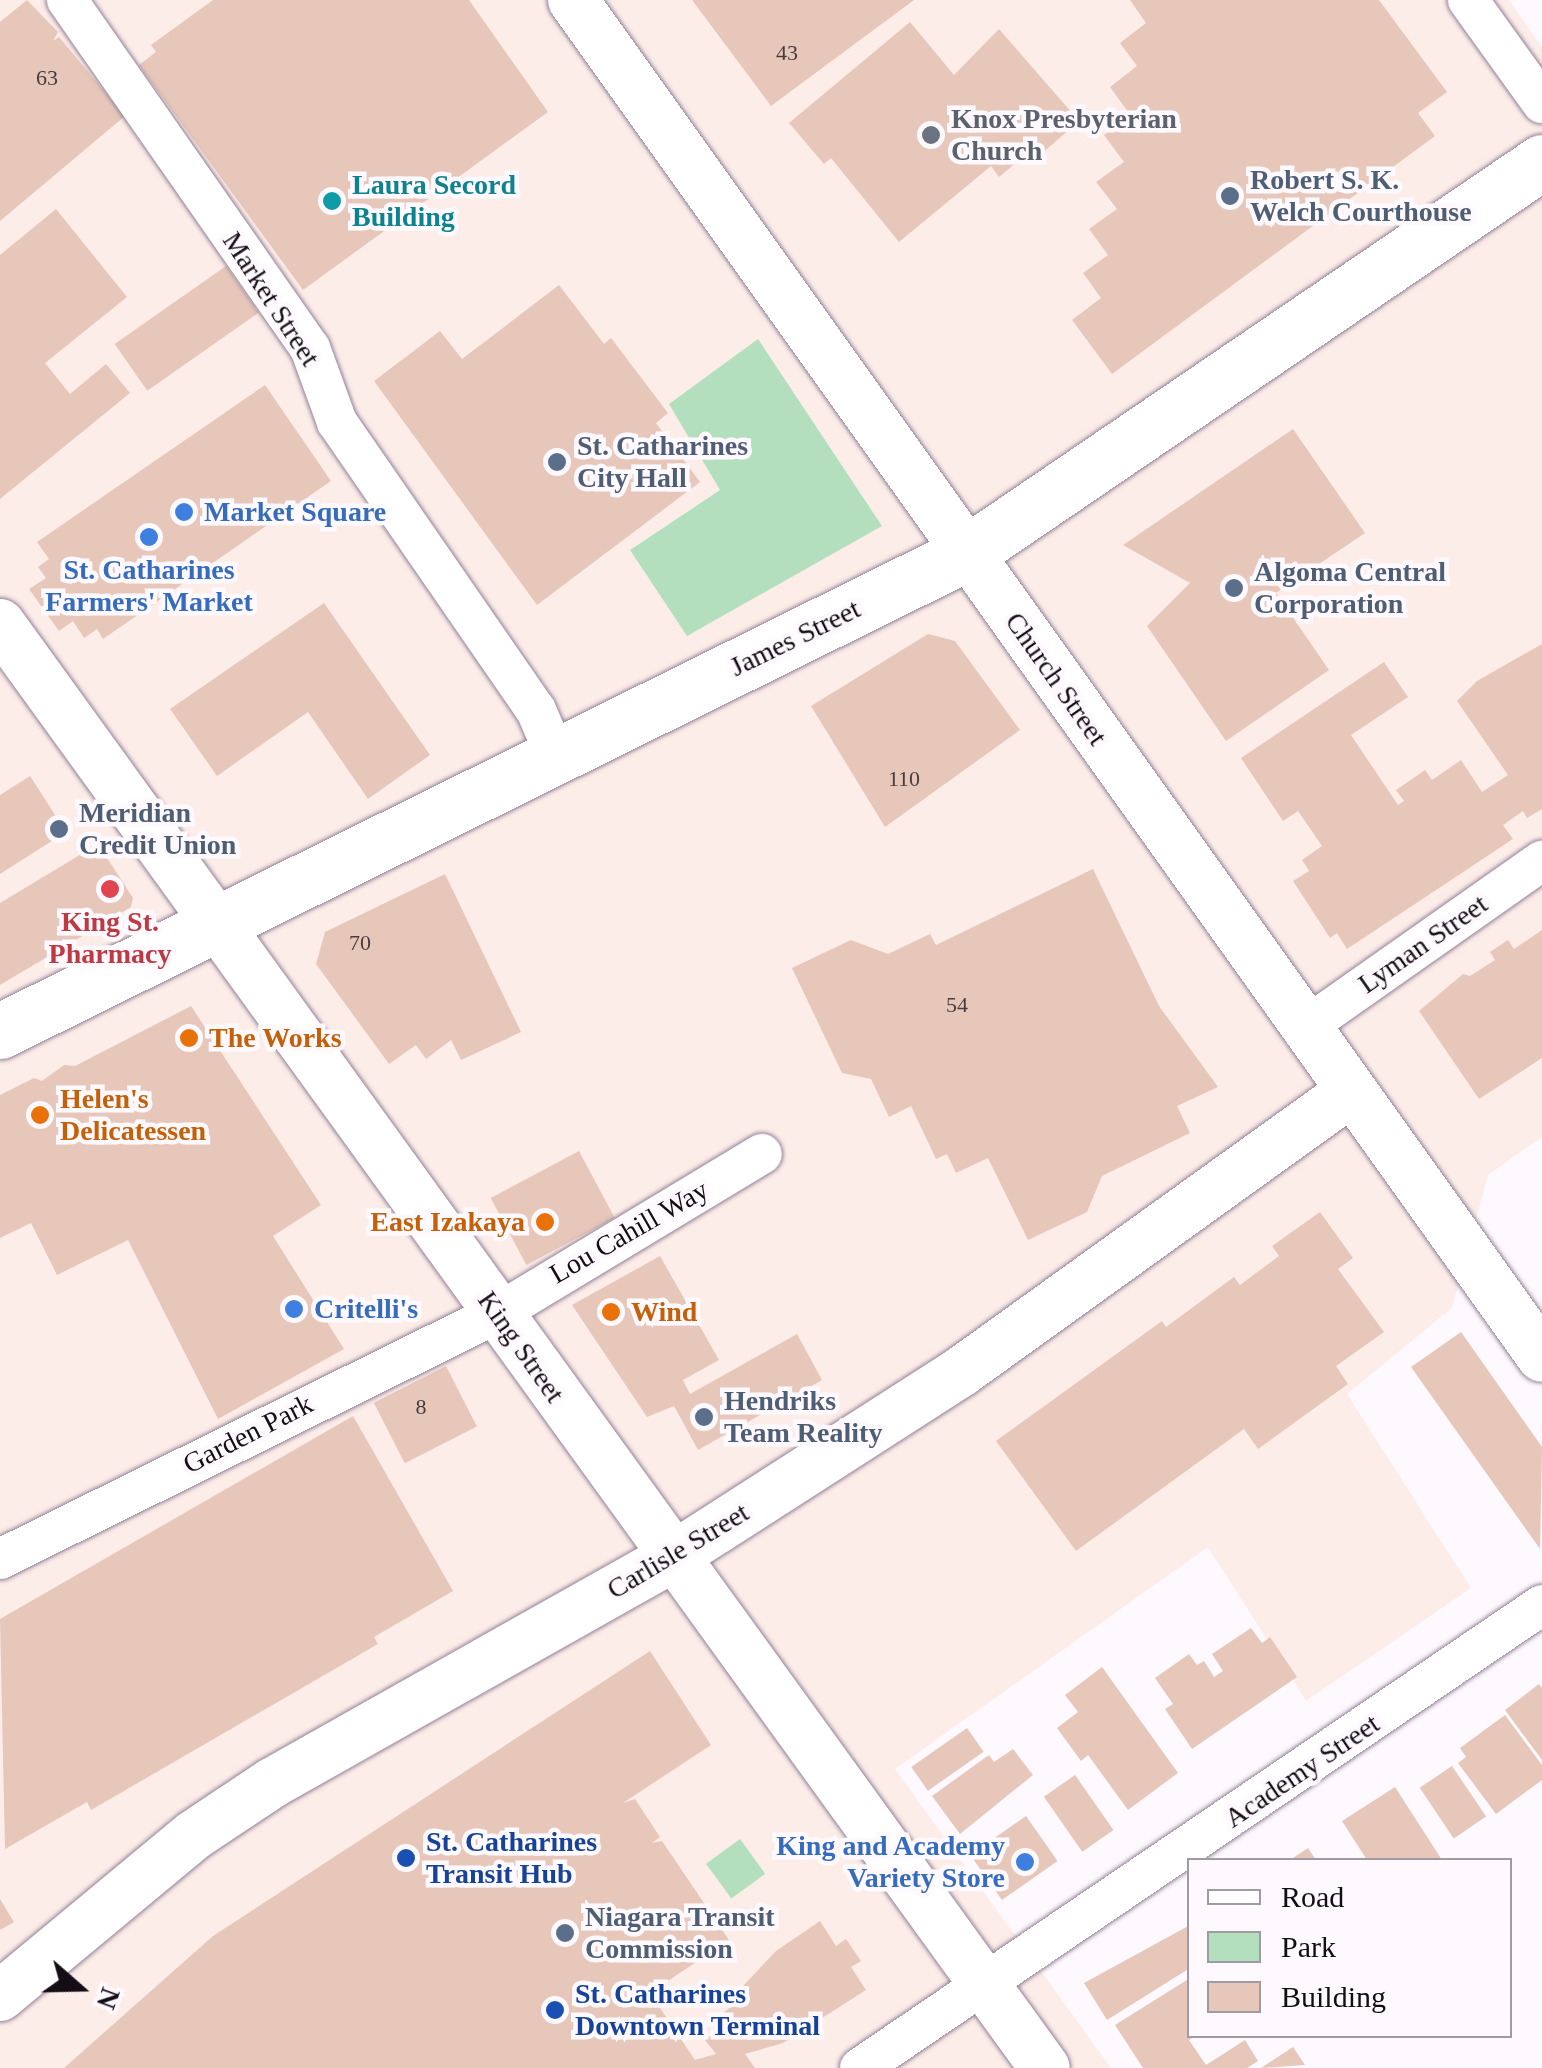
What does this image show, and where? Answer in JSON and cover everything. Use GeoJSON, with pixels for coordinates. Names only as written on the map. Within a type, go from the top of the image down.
{"type":"FeatureCollection","features":[{"type":"Feature","properties":{"kind":"main road","name":"James Street"},"geometry":{"type":"LineString","coordinates":[[0,1032],[967,553],[1542,162]]}},
{"type":"Feature","properties":{"kind":"street","name":"Market Street"},"geometry":{"type":"LineString","coordinates":[[67,0],[310,348],[337,422],[536,710],[556,757]]}},
{"type":"Feature","properties":{"kind":"street","name":"Church Street"},"geometry":{"type":"LineString","coordinates":[[572,0],[1542,1357]]}},
{"type":"Feature","properties":{"kind":"street"},"geometry":{"type":"LineString","coordinates":[[1468,0],[1542,103]]}},
{"type":"Feature","properties":{"kind":"street","name":"King Street"},"geometry":{"type":"LineString","coordinates":[[0,624],[671,1558],[1045,2068]]}},
{"type":"Feature","properties":{"kind":"street","name":"Lyman Street"},"geometry":{"type":"LineString","coordinates":[[1304,1028],[1542,861]]}},
{"type":"Feature","properties":{"kind":"street","name":"Carlisle Street"},"geometry":{"type":"LineString","coordinates":[[0,1996],[194,1835],[272,1782],[671,1558],[962,1371],[1350,1092]]}},
{"type":"Feature","properties":{"kind":"street","name":"Lou Cahill Way"},"geometry":{"type":"LineString","coordinates":[[498,1313],[762,1154]]}},
{"type":"Feature","properties":{"kind":"street","name":"Garden Park"},"geometry":{"type":"LineString","coordinates":[[0,1559],[498,1313]]}},
{"type":"Feature","properties":{"kind":"street","name":"Academy Street"},"geometry":{"type":"LineString","coordinates":[[860,2068],[1542,1605]]}},
{"type":"Feature","properties":{"kind":"shaded area"},"geometry":{"type":"Polygon","coordinates":[[[0,0],[1509,0],[1542,47],[1542,1137],[1488,1175],[1452,1308],[1347,1394],[1471,1588],[1306,1701],[1208,1547],[895,1769],[1111,2068],[0,2068],[0,0]]]}},
{"type":"Feature","properties":{"kind":"green space"},"geometry":{"type":"Polygon","coordinates":[[[758,339],[882,526],[687,636],[630,550],[720,490],[669,404],[758,339]]]}},
{"type":"Feature","properties":{"kind":"green space"},"geometry":{"type":"Polygon","coordinates":[[[740,1839],[765,1874],[731,1898],[706,1864],[740,1839]]]}},
{"type":"Feature","properties":{"kind":"building"},"geometry":{"type":"Polygon","coordinates":[[[27,0],[58,32],[53,41],[59,37],[125,116],[0,221],[0,22],[27,0]]]}},
{"type":"Feature","properties":{"kind":"building","name":"Laura Secord Building"},"geometry":{"type":"Polygon","coordinates":[[[213,0],[469,0],[548,112],[303,290],[139,65],[156,52],[151,45],[213,0]]]}},
{"type":"Feature","properties":{"kind":"building"},"geometry":{"type":"Polygon","coordinates":[[[692,0],[914,0],[771,106],[692,0]]]}},
{"type":"Feature","properties":{"kind":"building","name":"Robert S. K. Welch Courthouse"},"geometry":{"type":"Polygon","coordinates":[[[1130,0],[1379,0],[1447,92],[1418,113],[1435,136],[1112,374],[1072,320],[1101,298],[1083,273],[1108,255],[1089,229],[1117,209],[1096,182],[1124,162],[1104,135],[1131,116],[1110,87],[1137,66],[1120,43],[1146,23],[1130,0]]]}},
{"type":"Feature","properties":{"kind":"building","name":"Knox Presbyterian Church"},"geometry":{"type":"Polygon","coordinates":[[[910,22],[954,75],[999,29],[1079,121],[1040,155],[1034,148],[999,177],[991,166],[899,242],[831,158],[824,164],[789,123],[910,22]]]}},
{"type":"Feature","properties":{"kind":"building"},"geometry":{"type":"Polygon","coordinates":[[[56,209],[127,297],[45,363],[70,394],[106,364],[130,393],[0,499],[0,255],[56,209]]]}},
{"type":"Feature","properties":{"kind":"building"},"geometry":{"type":"Polygon","coordinates":[[[226,266],[259,313],[147,391],[115,344],[226,266]]]}},
{"type":"Feature","properties":{"kind":"building","name":"St. Catharines City Hall"},"geometry":{"type":"Polygon","coordinates":[[[559,285],[604,344],[611,338],[668,413],[656,423],[700,482],[537,605],[374,381],[440,331],[462,359],[559,285]]]}},
{"type":"Feature","properties":{"kind":"building","name":"Market Square"},"geometry":{"type":"Polygon","coordinates":[[[265,385],[331,481],[103,639],[97,629],[84,638],[73,621],[59,631],[29,589],[46,578],[38,567],[49,559],[37,542],[265,385]]]}},
{"type":"Feature","properties":{"kind":"building","name":"Algoma Central Corporation"},"geometry":{"type":"Polygon","coordinates":[[[1293,429],[1365,533],[1276,593],[1329,670],[1226,741],[1147,626],[1190,583],[1123,545],[1293,429]]]}},
{"type":"Feature","properties":{"kind":"building"},"geometry":{"type":"Polygon","coordinates":[[[324,603],[430,755],[368,799],[308,712],[217,776],[170,709],[324,603]]]}},
{"type":"Feature","properties":{"kind":"building"},"geometry":{"type":"Polygon","coordinates":[[[928,634],[955,641],[1020,730],[885,827],[811,706],[928,634]]]}},
{"type":"Feature","properties":{"kind":"building"},"geometry":{"type":"Polygon","coordinates":[[[1542,644],[1542,809],[1527,818],[1523,811],[1503,825],[1513,839],[1347,949],[1337,933],[1330,938],[1293,881],[1309,871],[1302,860],[1322,846],[1298,811],[1283,821],[1241,758],[1384,662],[1408,697],[1351,735],[1398,805],[1404,801],[1396,790],[1425,770],[1432,780],[1461,760],[1482,792],[1508,775],[1457,701],[1477,681],[1542,644]]]}},
{"type":"Feature","properties":{"kind":"building"},"geometry":{"type":"Polygon","coordinates":[[[30,776],[66,832],[0,874],[0,795],[30,776]]]}},
{"type":"Feature","properties":{"kind":"building"},"geometry":{"type":"Polygon","coordinates":[[[98,844],[133,898],[131,907],[0,985],[0,903],[98,844]]]}},
{"type":"Feature","properties":{"kind":"building"},"geometry":{"type":"Polygon","coordinates":[[[1093,869],[1159,1006],[1218,1087],[1177,1106],[1190,1133],[1102,1176],[1087,1212],[1028,1240],[988,1158],[956,1173],[947,1154],[936,1159],[911,1106],[889,1117],[871,1079],[842,1073],[792,968],[851,940],[888,954],[930,934],[936,945],[1093,869]]]}},
{"type":"Feature","properties":{"kind":"building"},"geometry":{"type":"Polygon","coordinates":[[[445,874],[521,1032],[461,1060],[451,1040],[426,1059],[416,1045],[389,1064],[316,964],[325,932],[445,874]]]}},
{"type":"Feature","properties":{"kind":"building"},"geometry":{"type":"Polygon","coordinates":[[[1542,930],[1542,1058],[1479,1099],[1419,1011],[1463,974],[1470,976],[1495,960],[1490,952],[1508,940],[1514,949],[1542,930]]]}},
{"type":"Feature","properties":{"kind":"building"},"geometry":{"type":"Polygon","coordinates":[[[191,1006],[321,1205],[273,1236],[344,1349],[218,1419],[128,1240],[57,1275],[31,1223],[0,1238],[0,1095],[34,1078],[42,1081],[64,1065],[75,1066],[191,1006]]]}},
{"type":"Feature","properties":{"kind":"building"},"geometry":{"type":"Polygon","coordinates":[[[579,1151],[615,1218],[526,1265],[491,1198],[579,1151]]]}},
{"type":"Feature","properties":{"kind":"building"},"geometry":{"type":"Polygon","coordinates":[[[1320,1212],[1353,1258],[1338,1269],[1384,1332],[1336,1366],[1348,1384],[1258,1449],[1244,1429],[1076,1551],[996,1441],[1162,1321],[1166,1327],[1234,1277],[1240,1285],[1279,1256],[1272,1246],[1320,1212]]]}},
{"type":"Feature","properties":{"kind":"building"},"geometry":{"type":"Polygon","coordinates":[[[660,1256],[719,1360],[683,1380],[690,1394],[797,1334],[822,1380],[698,1450],[674,1406],[647,1417],[572,1305],[660,1256]]]}},
{"type":"Feature","properties":{"kind":"building"},"geometry":{"type":"Polygon","coordinates":[[[1461,1332],[1542,1447],[1540,1549],[1411,1367],[1461,1332]]]}},
{"type":"Feature","properties":{"kind":"building"},"geometry":{"type":"Polygon","coordinates":[[[446,1366],[477,1427],[405,1463],[374,1403],[446,1366]]]}},
{"type":"Feature","properties":{"kind":"building"},"geometry":{"type":"Polygon","coordinates":[[[353,1416],[453,1591],[374,1637],[378,1644],[91,1810],[87,1802],[5,1849],[0,1619],[353,1416]]]}},
{"type":"Feature","properties":{"kind":"building"},"geometry":{"type":"Polygon","coordinates":[[[1251,1628],[1262,1643],[1270,1637],[1297,1677],[1192,1749],[1165,1709],[1173,1704],[1155,1678],[1189,1654],[1197,1665],[1204,1661],[1214,1677],[1223,1671],[1212,1654],[1251,1628]]]}},
{"type":"Feature","properties":{"kind":"building"},"geometry":{"type":"Polygon","coordinates":[[[650,1651],[711,1745],[623,1803],[635,1799],[660,1837],[652,1843],[662,1841],[729,1940],[650,1993],[695,2060],[716,2054],[705,2040],[719,2030],[712,2021],[748,1994],[743,1986],[776,1951],[820,1921],[836,1946],[846,1939],[861,1961],[851,1967],[866,1990],[783,2043],[745,2054],[755,2068],[64,2068],[213,1936],[650,1651]]]}},
{"type":"Feature","properties":{"kind":"building"},"geometry":{"type":"Polygon","coordinates":[[[1102,1667],[1178,1773],[1128,1810],[1088,1755],[1081,1761],[1057,1728],[1078,1712],[1065,1695],[1102,1667]]]}},
{"type":"Feature","properties":{"kind":"building"},"geometry":{"type":"Polygon","coordinates":[[[1539,1684],[1542,1688],[1542,1760],[1505,1710],[1539,1684]]]}},
{"type":"Feature","properties":{"kind":"building"},"geometry":{"type":"Polygon","coordinates":[[[1505,1715],[1542,1765],[1542,1780],[1496,1814],[1458,1763],[1466,1757],[1460,1748],[1505,1715]]]}},
{"type":"Feature","properties":{"kind":"building"},"geometry":{"type":"Polygon","coordinates":[[[967,1728],[984,1752],[928,1791],[911,1767],[967,1728]]]}},
{"type":"Feature","properties":{"kind":"building"},"geometry":{"type":"Polygon","coordinates":[[[1013,1749],[1033,1775],[960,1834],[932,1796],[989,1755],[994,1762],[1013,1749]]]}},
{"type":"Feature","properties":{"kind":"building"},"geometry":{"type":"Polygon","coordinates":[[[1452,1766],[1486,1817],[1454,1838],[1420,1788],[1452,1766]]]}},
{"type":"Feature","properties":{"kind":"building"},"geometry":{"type":"Polygon","coordinates":[[[1075,1775],[1113,1830],[1082,1852],[1044,1797],[1075,1775]]]}},
{"type":"Feature","properties":{"kind":"building"},"geometry":{"type":"Polygon","coordinates":[[[1395,1787],[1441,1858],[1366,1858],[1342,1821],[1395,1787]]]}},
{"type":"Feature","properties":{"kind":"building"},"geometry":{"type":"Polygon","coordinates":[[[1026,1816],[1058,1861],[1002,1900],[970,1855],[1026,1816]]]}},
{"type":"Feature","properties":{"kind":"building"},"geometry":{"type":"Polygon","coordinates":[[[1308,1848],[1315,1858],[1293,1858],[1308,1848]]]}},
{"type":"Feature","properties":{"kind":"building"},"geometry":{"type":"Polygon","coordinates":[[[0,1899],[14,1922],[0,1930],[0,1899]]]}},
{"type":"Feature","properties":{"kind":"building"},"geometry":{"type":"Polygon","coordinates":[[[1187,1927],[1187,1970],[1107,2020],[1084,1983],[1187,1927]]]}},
{"type":"Feature","properties":{"kind":"building"},"geometry":{"type":"Polygon","coordinates":[[[1187,1980],[1187,2038],[1192,2038],[1189,2040],[1206,2065],[1245,2040],[1258,2061],[1247,2068],[1143,2068],[1115,2025],[1187,1980]]]}},
{"type":"Feature","properties":{"kind":"building"},"geometry":{"type":"Polygon","coordinates":[[[1293,2047],[1305,2065],[1261,2068],[1293,2047]]]}},
{"type":"Feature","properties":{"kind":"place","name":"Knox Presbyterian Church"},"geometry":{"type":"Point","coordinates":[931,135]}},
{"type":"Feature","properties":{"kind":"place","name":"Robert S. K. Welch Courthouse"},"geometry":{"type":"Point","coordinates":[1230,196]}},
{"type":"Feature","properties":{"kind":"place","name":"Laura Secord Building"},"geometry":{"type":"Point","coordinates":[332,201]}},
{"type":"Feature","properties":{"kind":"place","name":"St. Catharines City Hall"},"geometry":{"type":"Point","coordinates":[557,462]}},
{"type":"Feature","properties":{"kind":"place","name":"Market Square"},"geometry":{"type":"Point","coordinates":[184,512]}},
{"type":"Feature","properties":{"kind":"place","name":"St. Catharines Farmers' Market"},"geometry":{"type":"Point","coordinates":[149,537]}},
{"type":"Feature","properties":{"kind":"place","name":"Algoma Central Corporation"},"geometry":{"type":"Point","coordinates":[1234,588]}},
{"type":"Feature","properties":{"kind":"place","name":"Meridian Credit Union"},"geometry":{"type":"Point","coordinates":[59,829]}},
{"type":"Feature","properties":{"kind":"place","name":"King St. Pharmacy"},"geometry":{"type":"Point","coordinates":[110,889]}},
{"type":"Feature","properties":{"kind":"place","name":"The Works"},"geometry":{"type":"Point","coordinates":[189,1038]}},
{"type":"Feature","properties":{"kind":"place","name":"Helen's Delicatessen"},"geometry":{"type":"Point","coordinates":[40,1115]}},
{"type":"Feature","properties":{"kind":"place","name":"East Izakaya"},"geometry":{"type":"Point","coordinates":[545,1222]}},
{"type":"Feature","properties":{"kind":"place","name":"Critelli's"},"geometry":{"type":"Point","coordinates":[294,1309]}},
{"type":"Feature","properties":{"kind":"place","name":"Wind"},"geometry":{"type":"Point","coordinates":[611,1312]}},
{"type":"Feature","properties":{"kind":"place","name":"Hendriks Team Reality"},"geometry":{"type":"Point","coordinates":[704,1417]}},
{"type":"Feature","properties":{"kind":"place","name":"St. Catharines Transit Hub"},"geometry":{"type":"Point","coordinates":[406,1858]}},
{"type":"Feature","properties":{"kind":"place","name":"King and Academy Variety Store"},"geometry":{"type":"Point","coordinates":[1025,1862]}},
{"type":"Feature","properties":{"kind":"place","name":"Niagara Transit Commission"},"geometry":{"type":"Point","coordinates":[565,1933]}},
{"type":"Feature","properties":{"kind":"place","name":"St. Catharines Downtown Terminal"},"geometry":{"type":"Point","coordinates":[555,2010]}}]}
